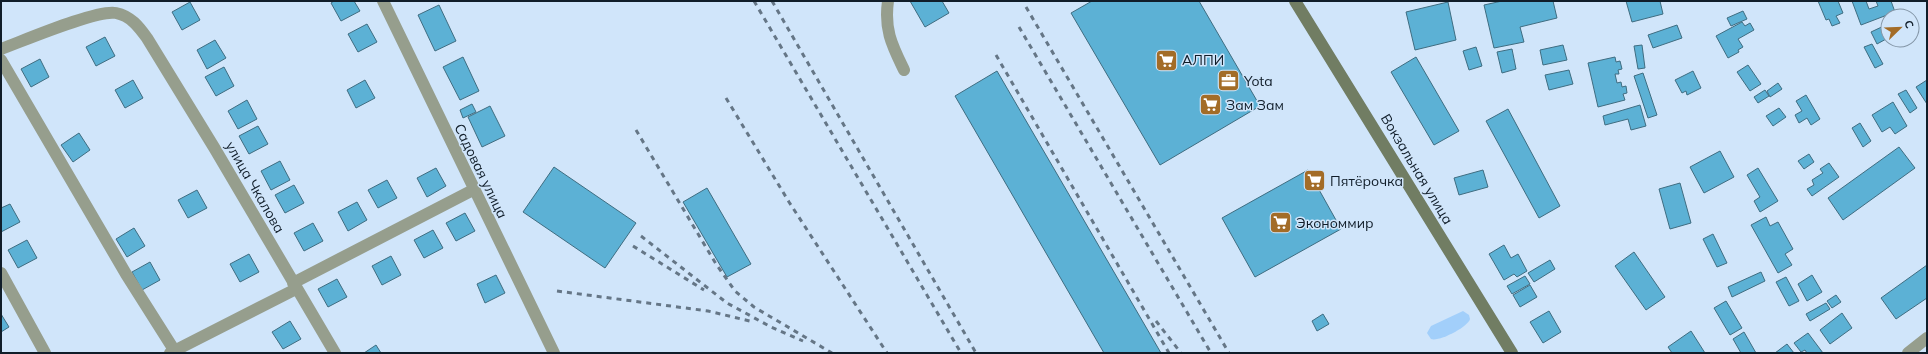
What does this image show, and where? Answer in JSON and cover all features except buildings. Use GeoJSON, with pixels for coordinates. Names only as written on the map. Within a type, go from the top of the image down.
{"type":"FeatureCollection","features":[{"type":"Feature","properties":{"kind":"main road","name":"Вокзальная улица"},"geometry":{"type":"LineString","coordinates":[[1295,1],[1512,353]]}},
{"type":"Feature","properties":{"kind":"street","name":"Садовая улица"},"geometry":{"type":"LineString","coordinates":[[383,1],[473,190],[554,353]]}},
{"type":"Feature","properties":{"kind":"street"},"geometry":{"type":"LineString","coordinates":[[888,1],[886,25],[890,40],[904,70]]}},
{"type":"Feature","properties":{"kind":"street","name":"улица Чкалова"},"geometry":{"type":"LineString","coordinates":[[1,49],[92,16],[116,13],[135,22],[147,38],[215,149],[335,353]]}},
{"type":"Feature","properties":{"kind":"street"},"geometry":{"type":"LineString","coordinates":[[1,60],[173,352],[473,190]]}},
{"type":"Feature","properties":{"kind":"street"},"geometry":{"type":"LineString","coordinates":[[1,273],[45,353]]}},
{"type":"Feature","properties":{"kind":"street"},"geometry":{"type":"LineString","coordinates":[[1908,353],[1927,338]]}},
{"type":"Feature","properties":{"kind":"shaded area"},"geometry":{"type":"Polygon","coordinates":[[[1463,311],[1469,315],[1470,319],[1464,326],[1446,336],[1431,339],[1427,333],[1431,326],[1463,311]]]}},
{"type":"Feature","properties":{"kind":"railway"},"geometry":{"type":"LineString","coordinates":[[754,1],[961,353]]}},
{"type":"Feature","properties":{"kind":"railway"},"geometry":{"type":"LineString","coordinates":[[772,1],[976,353]]}},
{"type":"Feature","properties":{"kind":"railway"},"geometry":{"type":"LineString","coordinates":[[1026,7],[1229,353]]}},
{"type":"Feature","properties":{"kind":"railway"},"geometry":{"type":"LineString","coordinates":[[1019,27],[1211,353]]}},
{"type":"Feature","properties":{"kind":"railway"},"geometry":{"type":"LineString","coordinates":[[996,55],[1169,353]]}},
{"type":"Feature","properties":{"kind":"railway"},"geometry":{"type":"LineString","coordinates":[[726,98],[789,202],[887,353]]}},
{"type":"Feature","properties":{"kind":"railway"},"geometry":{"type":"LineString","coordinates":[[636,130],[716,264],[735,291],[754,307],[832,353]]}},
{"type":"Feature","properties":{"kind":"railway"},"geometry":{"type":"LineString","coordinates":[[641,236],[727,303],[771,327],[803,341]]}},
{"type":"Feature","properties":{"kind":"railway"},"geometry":{"type":"LineString","coordinates":[[633,246],[704,290]]}},
{"type":"Feature","properties":{"kind":"railway"},"geometry":{"type":"LineString","coordinates":[[557,291],[708,311],[754,322]]}},
{"type":"Feature","properties":{"kind":"railway"},"geometry":{"type":"LineString","coordinates":[[1156,321],[1181,353]]}},
{"type":"Feature","properties":{"kind":"place","name":"АЛПИ"},"geometry":{"type":"Point","coordinates":[1166,60]}},
{"type":"Feature","properties":{"kind":"place","name":"Yota"},"geometry":{"type":"Point","coordinates":[1228,81]}},
{"type":"Feature","properties":{"kind":"place","name":"Зам Зам"},"geometry":{"type":"Point","coordinates":[1211,105]}},
{"type":"Feature","properties":{"kind":"place","name":"Пятёрочка"},"geometry":{"type":"Point","coordinates":[1315,181]}},
{"type":"Feature","properties":{"kind":"place","name":"Экономмир"},"geometry":{"type":"Point","coordinates":[1281,223]}}]}
